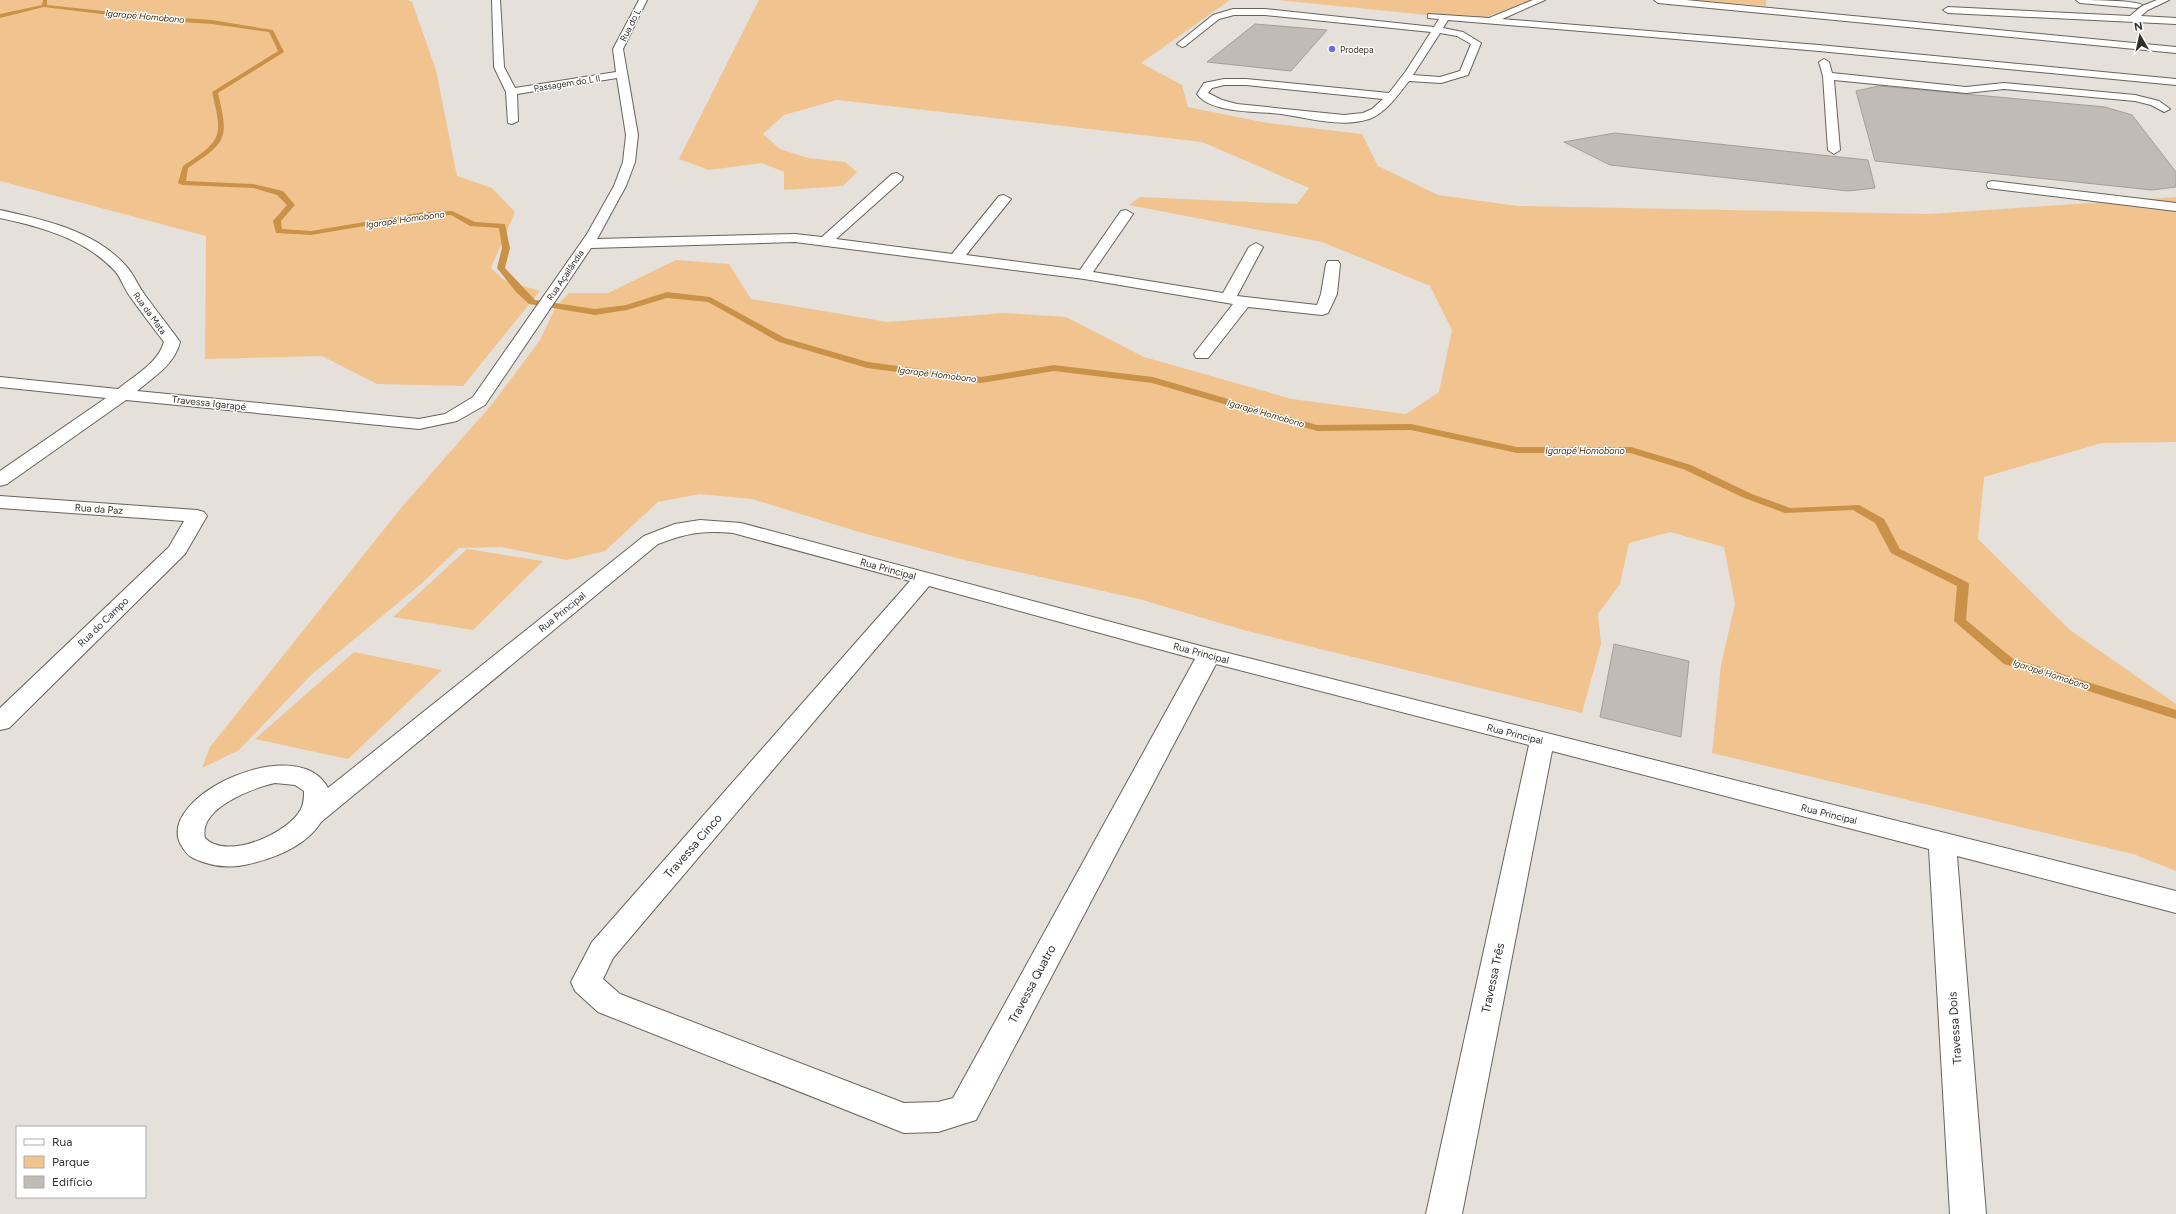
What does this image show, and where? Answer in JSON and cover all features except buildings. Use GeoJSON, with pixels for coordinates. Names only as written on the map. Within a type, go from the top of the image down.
{"type":"FeatureCollection","features":[{"type":"Feature","properties":{"kind":"street"},"geometry":{"type":"LineString","coordinates":[[496,0],[499,67],[512,92],[512,121]]}},
{"type":"Feature","properties":{"kind":"street","name":"Rua do L"},"geometry":{"type":"LineString","coordinates":[[623,74],[618,48],[643,0]]}},
{"type":"Feature","properties":{"kind":"street"},"geometry":{"type":"LineString","coordinates":[[1490,21],[1541,0]]}},
{"type":"Feature","properties":{"kind":"street"},"geometry":{"type":"LineString","coordinates":[[1658,0],[2176,50]]}},
{"type":"Feature","properties":{"kind":"street"},"geometry":{"type":"LineString","coordinates":[[2080,0],[2151,6]]}},
{"type":"Feature","properties":{"kind":"street"},"geometry":{"type":"LineString","coordinates":[[2132,19],[2139,12],[2165,0]]}},
{"type":"Feature","properties":{"kind":"street"},"geometry":{"type":"LineString","coordinates":[[1948,10],[2176,21]]}},
{"type":"Feature","properties":{"kind":"street"},"geometry":{"type":"LineString","coordinates":[[1182,44],[1216,17],[1234,12],[1265,12],[1441,23],[1490,21],[1820,48],[2176,82]]}},
{"type":"Feature","properties":{"kind":"street"},"geometry":{"type":"LineString","coordinates":[[1404,78],[1442,80],[1464,73],[1476,43],[1441,23],[1422,15]]}},
{"type":"Feature","properties":{"kind":"street"},"geometry":{"type":"LineString","coordinates":[[1390,96],[1246,82],[1224,82],[1208,85],[1202,94],[1210,100],[1230,105],[1346,118],[1368,116],[1381,107],[1390,96],[1420,58],[1441,23]]}},
{"type":"Feature","properties":{"kind":"street"},"geometry":{"type":"LineString","coordinates":[[1820,48],[1828,76],[1834,150]]}},
{"type":"Feature","properties":{"kind":"street"},"geometry":{"type":"LineString","coordinates":[[1824,64],[1877,81]]}},
{"type":"Feature","properties":{"kind":"street","name":"Passagem do L II"},"geometry":{"type":"LineString","coordinates":[[512,92],[623,74]]}},
{"type":"Feature","properties":{"kind":"street","name":"Rua Açailândia"},"geometry":{"type":"LineString","coordinates":[[419,424],[450,419],[464,413],[479,402],[587,244],[609,208],[629,162],[632,135],[623,74]]}},
{"type":"Feature","properties":{"kind":"street"},"geometry":{"type":"LineString","coordinates":[[1828,76],[2176,110]]}},
{"type":"Feature","properties":{"kind":"street"},"geometry":{"type":"LineString","coordinates":[[1829,90],[1877,81]]}},
{"type":"Feature","properties":{"kind":"street"},"geometry":{"type":"LineString","coordinates":[[826,241],[897,177]]}},
{"type":"Feature","properties":{"kind":"street"},"geometry":{"type":"LineString","coordinates":[[1993,185],[2176,207]]}},
{"type":"Feature","properties":{"kind":"street"},"geometry":{"type":"LineString","coordinates":[[956,258],[1004,199]]}},
{"type":"Feature","properties":{"kind":"street","name":"Rua da Mata"},"geometry":{"type":"LineString","coordinates":[[0,214],[32,221],[69,233],[99,251],[121,269],[138,297],[172,342],[169,353],[161,363],[121,395],[0,480]]}},
{"type":"Feature","properties":{"kind":"street"},"geometry":{"type":"LineString","coordinates":[[1084,275],[1126,214]]}},
{"type":"Feature","properties":{"kind":"street"},"geometry":{"type":"LineString","coordinates":[[587,244],[795,238],[1084,275],[1228,299],[1322,310],[1329,294],[1333,264]]}},
{"type":"Feature","properties":{"kind":"street"},"geometry":{"type":"LineString","coordinates":[[1228,299],[1256,247]]}},
{"type":"Feature","properties":{"kind":"street"},"geometry":{"type":"LineString","coordinates":[[1202,354],[1244,301]]}},
{"type":"Feature","properties":{"kind":"street","name":"Travessa Igarapé"},"geometry":{"type":"LineString","coordinates":[[0,382],[419,424]]}},
{"type":"Feature","properties":{"kind":"street","name":"Rua da Paz"},"geometry":{"type":"LineString","coordinates":[[0,502],[197,516]]}},
{"type":"Feature","properties":{"kind":"street","name":"Rua do Campo"},"geometry":{"type":"LineString","coordinates":[[0,722],[178,550],[197,516]]}},
{"type":"Feature","properties":{"kind":"street","name":"Rua Principal"},"geometry":{"type":"LineString","coordinates":[[312,814],[651,540],[680,528],[708,525],[734,527],[1209,655],[2176,902]]}},
{"type":"Feature","properties":{"kind":"street","name":"Travessa Cinco"},"geometry":{"type":"LineString","coordinates":[[746,1058],[609,1003],[586,982],[602,950],[924,579]]}},
{"type":"Feature","properties":{"kind":"street","name":"Travessa Quatro"},"geometry":{"type":"LineString","coordinates":[[746,1058],[904,1118],[938,1117],[964,1110],[1209,655]]}},
{"type":"Feature","properties":{"kind":"street","name":"Travessa Três"},"geometry":{"type":"LineString","coordinates":[[1444,1214],[1542,741]]}},
{"type":"Feature","properties":{"kind":"street","name":"Travessa Dois"},"geometry":{"type":"LineString","coordinates":[[1942,843],[1968,1214]]}},
{"type":"Feature","properties":{"kind":"green space"},"geometry":{"type":"Polygon","coordinates":[[[0,0],[408,0],[412,2],[436,70],[457,176],[492,188],[515,212],[491,268],[504,280],[540,291],[463,386],[377,384],[322,356],[205,359],[206,236],[0,181],[0,0]]]}},
{"type":"Feature","properties":{"kind":"green space"},"geometry":{"type":"Polygon","coordinates":[[[759,0],[1230,0],[1141,63],[1182,85],[1188,107],[1267,123],[1362,134],[1378,166],[1438,195],[1518,206],[1929,214],[2176,197],[2176,442],[2102,443],[1984,477],[1978,539],[2070,630],[2176,704],[2176,871],[2133,854],[1712,753],[1721,665],[1735,604],[1724,547],[1670,532],[1629,543],[1620,584],[1598,614],[1601,644],[1582,713],[1247,631],[1139,599],[960,559],[859,532],[752,499],[700,494],[658,502],[605,551],[567,560],[501,547],[459,548],[421,584],[311,675],[239,750],[202,768],[210,747],[401,508],[493,403],[540,340],[556,306],[569,293],[608,293],[676,260],[729,264],[751,299],[888,322],[1005,313],[1066,317],[1144,357],[1292,399],[1406,414],[1439,392],[1452,330],[1430,286],[1322,242],[1129,205],[1140,197],[1297,204],[1309,188],[1202,142],[837,100],[784,115],[763,134],[780,149],[808,158],[845,162],[857,172],[843,186],[784,190],[784,172],[762,163],[709,170],[679,159],[759,0]]]}},
{"type":"Feature","properties":{"kind":"green space"},"geometry":{"type":"Polygon","coordinates":[[[1278,0],[1532,0],[1478,20],[1278,0]]]}},
{"type":"Feature","properties":{"kind":"green space"},"geometry":{"type":"Polygon","coordinates":[[[1694,0],[1766,0],[1766,6],[1694,0]]]}},
{"type":"Feature","properties":{"kind":"green space"},"geometry":{"type":"Polygon","coordinates":[[[467,549],[543,561],[473,630],[393,617],[467,549]]]}},
{"type":"Feature","properties":{"kind":"green space"},"geometry":{"type":"Polygon","coordinates":[[[354,652],[442,670],[348,759],[255,739],[354,652]]]}},
{"type":"Feature","properties":{"kind":"waterway","name":"Igarapé Homobono"},"geometry":{"type":"LineString","coordinates":[[44,6],[45,0]]}},
{"type":"Feature","properties":{"kind":"waterway"},"geometry":{"type":"LineString","coordinates":[[0,16],[44,6]]}},
{"type":"Feature","properties":{"kind":"waterway","name":"Igarapé Homobono"},"geometry":{"type":"LineString","coordinates":[[44,6],[151,18],[212,22],[271,31],[281,52],[215,92],[222,130],[220,138],[209,150],[185,167],[182,183],[253,186],[280,193],[291,205],[277,221],[279,231],[311,233],[424,214],[452,213],[473,224],[502,226],[506,248],[501,268],[519,290],[532,302],[595,312],[627,307],[667,295],[710,300],[782,340],[867,365],[981,380],[1054,368],[1153,380],[1317,428],[1411,427],[1517,450],[1631,450],[1687,467],[1748,496],[1789,511],[1855,507],[1880,521],[1895,551],[1963,584],[1960,621],[2008,661],[2176,715]]}},
{"type":"Feature","properties":{"kind":"place","name":"Prodepa"},"geometry":{"type":"Point","coordinates":[1332,49]}}]}
